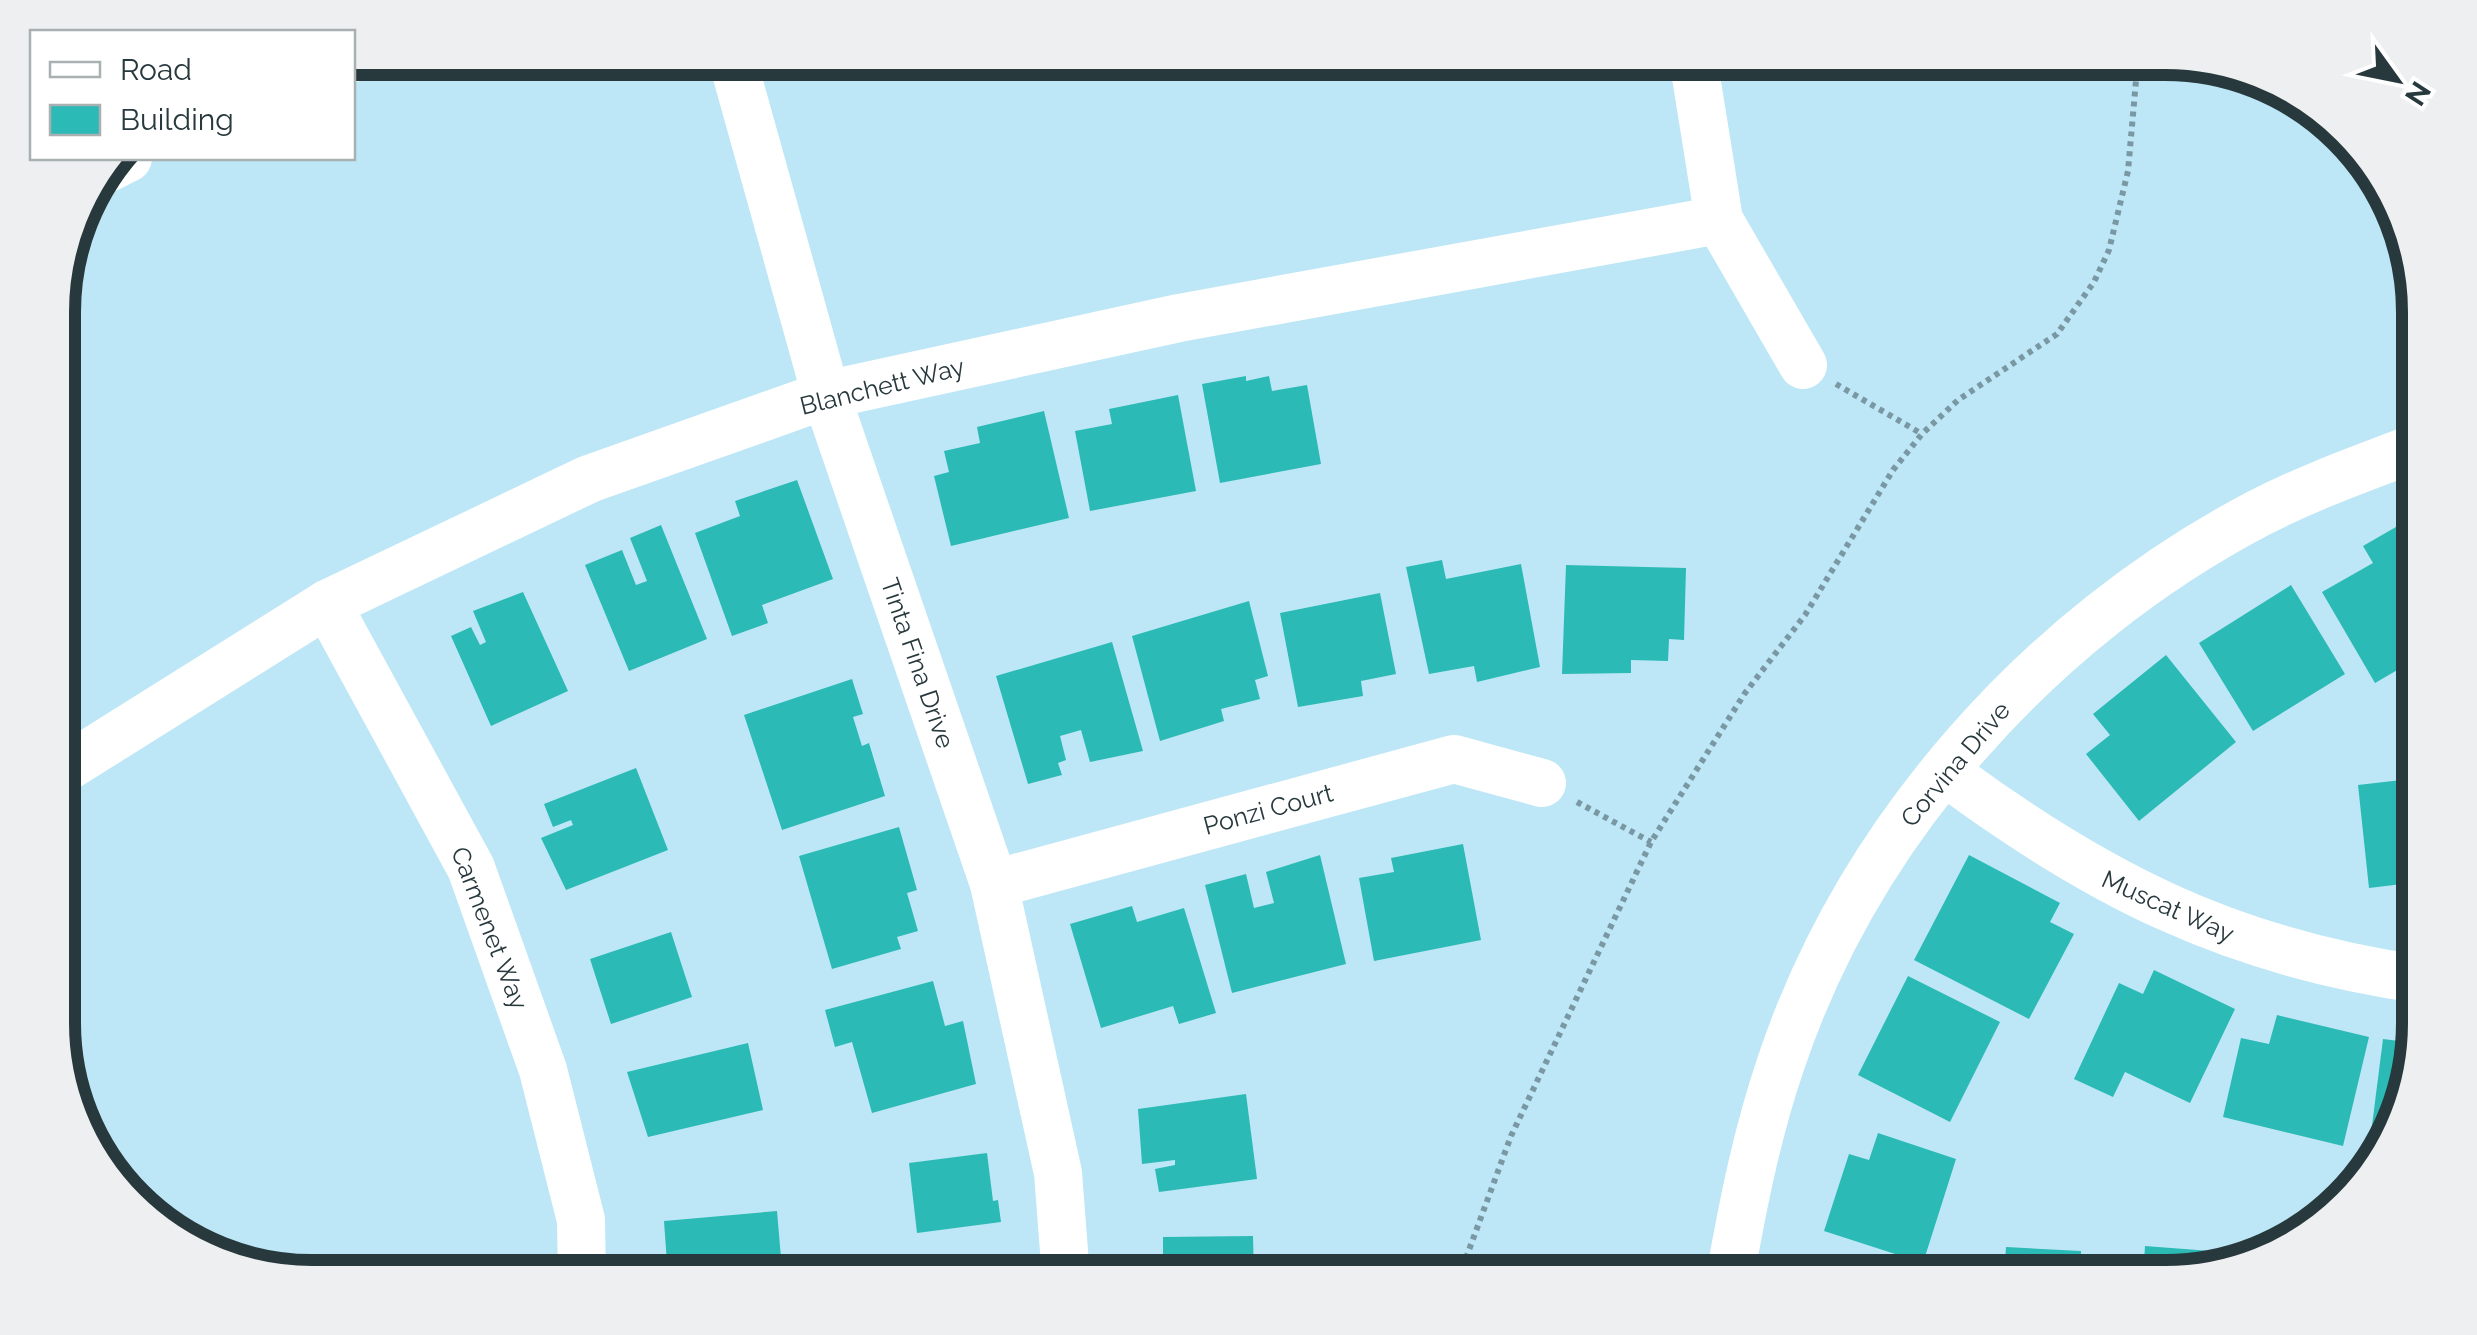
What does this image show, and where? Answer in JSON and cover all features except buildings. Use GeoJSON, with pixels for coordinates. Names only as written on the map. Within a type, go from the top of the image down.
{"type":"FeatureCollection","features":[{"type":"Feature","properties":{"kind":"street","name":"Tinta Fina Drive"},"geometry":{"type":"LineString","coordinates":[[737,75],[826,395],[994,884],[1058,1173],[1065,1260]]}},
{"type":"Feature","properties":{"kind":"street"},"geometry":{"type":"LineString","coordinates":[[1696,75],[1719,220],[1803,365]]}},
{"type":"Feature","properties":{"kind":"street","name":"Blanchett Way"},"geometry":{"type":"LineString","coordinates":[[75,762],[328,604],[589,480],[826,395],[1179,318],[1719,220]]}},
{"type":"Feature","properties":{"kind":"street","name":"Corvina Drive"},"geometry":{"type":"LineString","coordinates":[[1733,1259],[1750,1167],[1782,1060],[1817,975],[1860,893],[1944,771],[2032,676],[2102,615],[2193,550],[2324,482],[2402,454]]}},
{"type":"Feature","properties":{"kind":"street","name":"Carmenet Way"},"geometry":{"type":"LineString","coordinates":[[328,604],[471,868],[544,1070],[581,1220],[582,1260]]}},
{"type":"Feature","properties":{"kind":"street","name":"Ponzi Court"},"geometry":{"type":"LineString","coordinates":[[994,884],[1454,758],[1542,783]]}},
{"type":"Feature","properties":{"kind":"street","name":"Muscat Way"},"geometry":{"type":"LineString","coordinates":[[1944,771],[2024,830],[2088,869],[2190,920],[2300,956],[2402,976]]}},
{"type":"Feature","properties":{"kind":"path"},"geometry":{"type":"LineString","coordinates":[[1465,1259],[1511,1136],[1650,842],[1745,693],[1805,615],[1894,470],[1922,434],[1958,400],[2056,334],[2094,282],[2110,250],[2128,171],[2136,75]]}},
{"type":"Feature","properties":{"kind":"path"},"geometry":{"type":"LineString","coordinates":[[1803,365],[1922,434]]}},
{"type":"Feature","properties":{"kind":"path"},"geometry":{"type":"LineString","coordinates":[[1542,783],[1650,842]]}}]}
